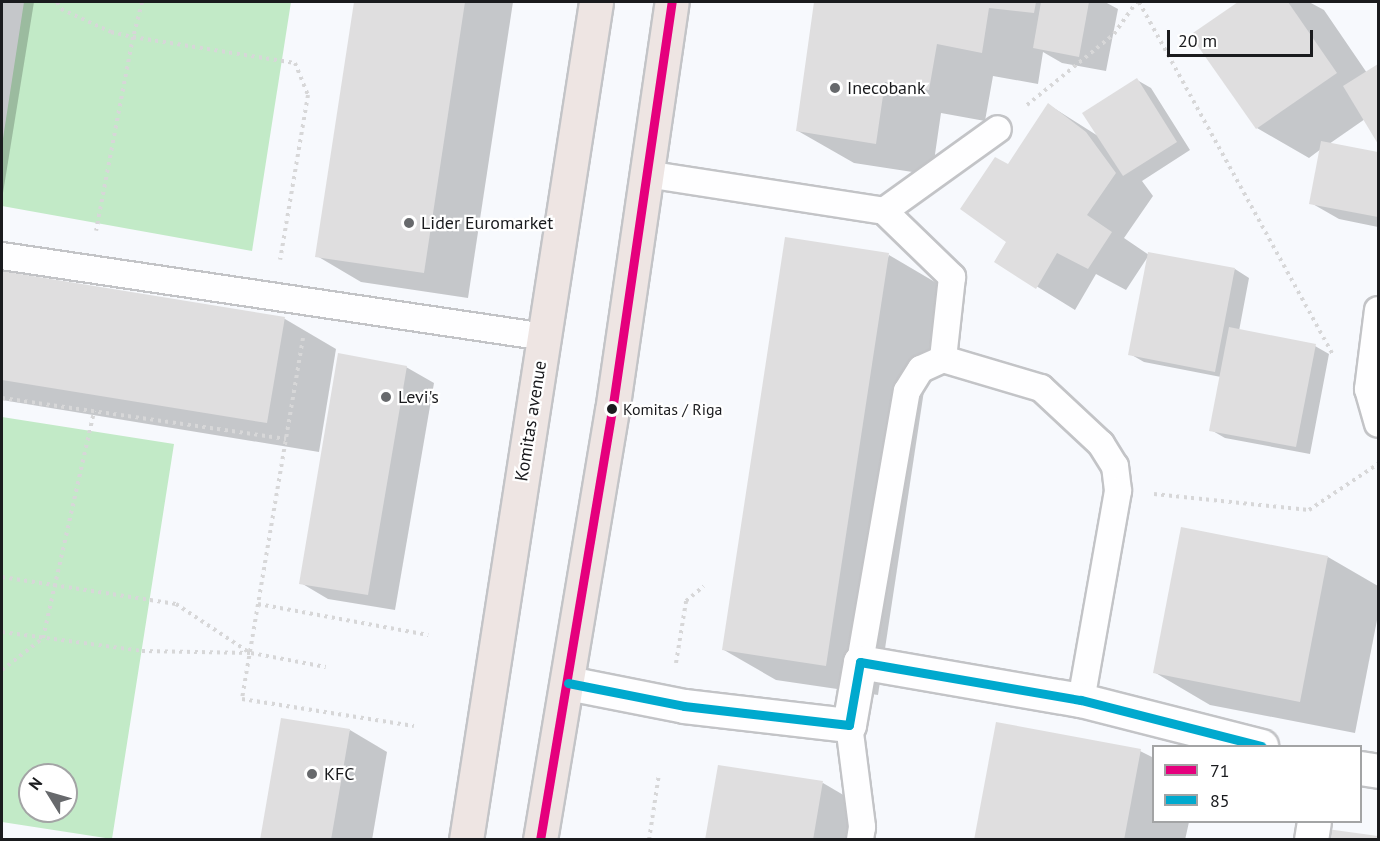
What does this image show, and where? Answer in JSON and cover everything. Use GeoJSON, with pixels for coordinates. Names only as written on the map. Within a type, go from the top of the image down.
{"type":"FeatureCollection","features":[{"type":"Feature","properties":{"kind":"main road","name":"Komitas avenue"},"geometry":{"type":"LineString","coordinates":[[466,840],[596,2]]}},
{"type":"Feature","properties":{"kind":"main road"},"geometry":{"type":"LineString","coordinates":[[540,840],[568,683],[672,2]]}},
{"type":"Feature","properties":{"kind":"street"},"geometry":{"type":"LineString","coordinates":[[568,683],[684,706],[849,725],[860,662],[1081,700],[1253,745]]}},
{"type":"Feature","properties":{"kind":"street"},"geometry":{"type":"LineString","coordinates":[[1362,768],[1378,771]]}},
{"type":"Feature","properties":{"kind":"street"},"geometry":{"type":"LineString","coordinates":[[1311,840],[1314,823]]}},
{"type":"Feature","properties":{"kind":"lane"},"geometry":{"type":"LineString","coordinates":[[884,211],[998,129]]}},
{"type":"Feature","properties":{"kind":"lane"},"geometry":{"type":"LineString","coordinates":[[646,174],[884,211],[952,277],[943,359]]}},
{"type":"Feature","properties":{"kind":"lane"},"geometry":{"type":"LineString","coordinates":[[2,256],[545,337]]}},
{"type":"Feature","properties":{"kind":"lane"},"geometry":{"type":"LineString","coordinates":[[1378,310],[1368,389],[1378,424]]}},
{"type":"Feature","properties":{"kind":"lane"},"geometry":{"type":"LineString","coordinates":[[860,662],[907,391],[921,369],[943,359],[1041,388],[1101,444],[1115,466],[1118,491],[1081,700]]}},
{"type":"Feature","properties":{"kind":"lane"},"geometry":{"type":"LineString","coordinates":[[849,725],[862,827],[860,840]]}},
{"type":"Feature","properties":{"kind":"path"},"geometry":{"type":"LineString","coordinates":[[57,2],[61,9],[111,32],[295,63],[308,95],[274,296]]}},
{"type":"Feature","properties":{"kind":"path"},"geometry":{"type":"LineString","coordinates":[[89,268],[133,36],[142,2]]}},
{"type":"Feature","properties":{"kind":"path"},"geometry":{"type":"LineString","coordinates":[[998,129],[1114,34],[1138,2],[1333,355]]}},
{"type":"Feature","properties":{"kind":"path"},"geometry":{"type":"LineString","coordinates":[[309,301],[242,699],[414,726]]}},
{"type":"Feature","properties":{"kind":"path"},"geometry":{"type":"LineString","coordinates":[[2,398],[286,439]]}},
{"type":"Feature","properties":{"kind":"path"},"geometry":{"type":"LineString","coordinates":[[2,670],[43,638],[53,585],[94,411]]}},
{"type":"Feature","properties":{"kind":"path"},"geometry":{"type":"LineString","coordinates":[[1118,491],[1309,510],[1378,463]]}},
{"type":"Feature","properties":{"kind":"path"},"geometry":{"type":"LineString","coordinates":[[2,578],[176,604],[251,653]]}},
{"type":"Feature","properties":{"kind":"path"},"geometry":{"type":"LineString","coordinates":[[675,674],[686,601],[704,586]]}},
{"type":"Feature","properties":{"kind":"path"},"geometry":{"type":"LineString","coordinates":[[258,604],[428,635]]}},
{"type":"Feature","properties":{"kind":"path"},"geometry":{"type":"LineString","coordinates":[[2,632],[142,651],[251,653],[326,667]]}},
{"type":"Feature","properties":{"kind":"path"},"geometry":{"type":"LineString","coordinates":[[649,840],[659,774]]}},
{"type":"Feature","properties":{"kind":"green space"},"geometry":{"type":"Polygon","coordinates":[[[24,2],[291,2],[252,251],[2,206],[2,145],[24,2]]]}},
{"type":"Feature","properties":{"kind":"green space"},"geometry":{"type":"Polygon","coordinates":[[[2,417],[174,444],[112,839],[2,822],[2,417]]]}},
{"type":"Feature","properties":{"kind":"building"},"geometry":{"type":"Polygon","coordinates":[[[354,2],[465,2],[424,273],[315,257],[354,2]]]}},
{"type":"Feature","properties":{"kind":"building"},"geometry":{"type":"Polygon","coordinates":[[[814,2],[1036,2],[1034,13],[989,8],[982,53],[937,44],[929,90],[885,82],[876,144],[796,131],[814,2]]]}},
{"type":"Feature","properties":{"kind":"building"},"geometry":{"type":"Polygon","coordinates":[[[1041,2],[1089,2],[1079,57],[1033,48],[1041,2]]]}},
{"type":"Feature","properties":{"kind":"building"},"geometry":{"type":"Polygon","coordinates":[[[1238,2],[1288,2],[1337,73],[1256,129],[1190,35],[1238,2]]]}},
{"type":"Feature","properties":{"kind":"building"},"geometry":{"type":"Polygon","coordinates":[[[1378,64],[1378,144],[1343,86],[1378,64]]]}},
{"type":"Feature","properties":{"kind":"building"},"geometry":{"type":"Polygon","coordinates":[[[1137,78],[1177,142],[1123,176],[1082,113],[1137,78]]]}},
{"type":"Feature","properties":{"kind":"building"},"geometry":{"type":"Polygon","coordinates":[[[1048,103],[1086,132],[1116,173],[1087,215],[1112,232],[1088,269],[1057,253],[1036,289],[994,262],[1006,242],[960,209],[995,157],[1008,164],[1048,103]]]}},
{"type":"Feature","properties":{"kind":"building"},"geometry":{"type":"Polygon","coordinates":[[[1321,141],[1378,152],[1378,217],[1309,204],[1321,141]]]}},
{"type":"Feature","properties":{"kind":"building"},"geometry":{"type":"Polygon","coordinates":[[[785,237],[889,253],[826,666],[722,650],[785,237]]]}},
{"type":"Feature","properties":{"kind":"building"},"geometry":{"type":"Polygon","coordinates":[[[1148,252],[1235,268],[1215,372],[1128,355],[1148,252]]]}},
{"type":"Feature","properties":{"kind":"building"},"geometry":{"type":"Polygon","coordinates":[[[2,271],[285,317],[267,423],[2,380],[2,271]]]}},
{"type":"Feature","properties":{"kind":"building"},"geometry":{"type":"Polygon","coordinates":[[[1229,327],[1316,344],[1296,447],[1209,431],[1229,327]]]}},
{"type":"Feature","properties":{"kind":"building"},"geometry":{"type":"Polygon","coordinates":[[[338,353],[407,366],[368,595],[299,584],[338,353]]]}},
{"type":"Feature","properties":{"kind":"building"},"geometry":{"type":"Polygon","coordinates":[[[1181,527],[1328,556],[1300,702],[1153,673],[1181,527]]]}},
{"type":"Feature","properties":{"kind":"building"},"geometry":{"type":"Polygon","coordinates":[[[281,718],[350,729],[331,840],[260,840],[281,718]]]}},
{"type":"Feature","properties":{"kind":"building"},"geometry":{"type":"Polygon","coordinates":[[[996,722],[1141,749],[1124,840],[974,840],[996,722]]]}},
{"type":"Feature","properties":{"kind":"building"},"geometry":{"type":"Polygon","coordinates":[[[718,765],[823,781],[813,840],[705,840],[718,765]]]}},
{"type":"Feature","properties":{"kind":"building"},"geometry":{"type":"Polygon","coordinates":[[[1327,829],[1378,836],[1378,840],[1325,840],[1327,829]]]}},
{"type":"Feature","properties":{"kind":"transit line","name":"71"},"geometry":{"type":"LineString","coordinates":[[540,840],[612,411],[672,2]]}},
{"type":"Feature","properties":{"kind":"transit line","name":"85"},"geometry":{"type":"LineString","coordinates":[[568,683],[684,706],[849,725],[860,662],[1081,700],[1257,745]]}},
{"type":"Feature","properties":{"kind":"place","name":"Inecobank"},"geometry":{"type":"Point","coordinates":[835,88]}},
{"type":"Feature","properties":{"kind":"place","name":"Lider Euromarket"},"geometry":{"type":"Point","coordinates":[409,223]}},
{"type":"Feature","properties":{"kind":"place","name":"Levi's"},"geometry":{"type":"Point","coordinates":[386,397]}},
{"type":"Feature","properties":{"kind":"place","name":"Komitas / Riga"},"geometry":{"type":"Point","coordinates":[612,409]}},
{"type":"Feature","properties":{"kind":"place","name":"KFC"},"geometry":{"type":"Point","coordinates":[312,774]}}]}
